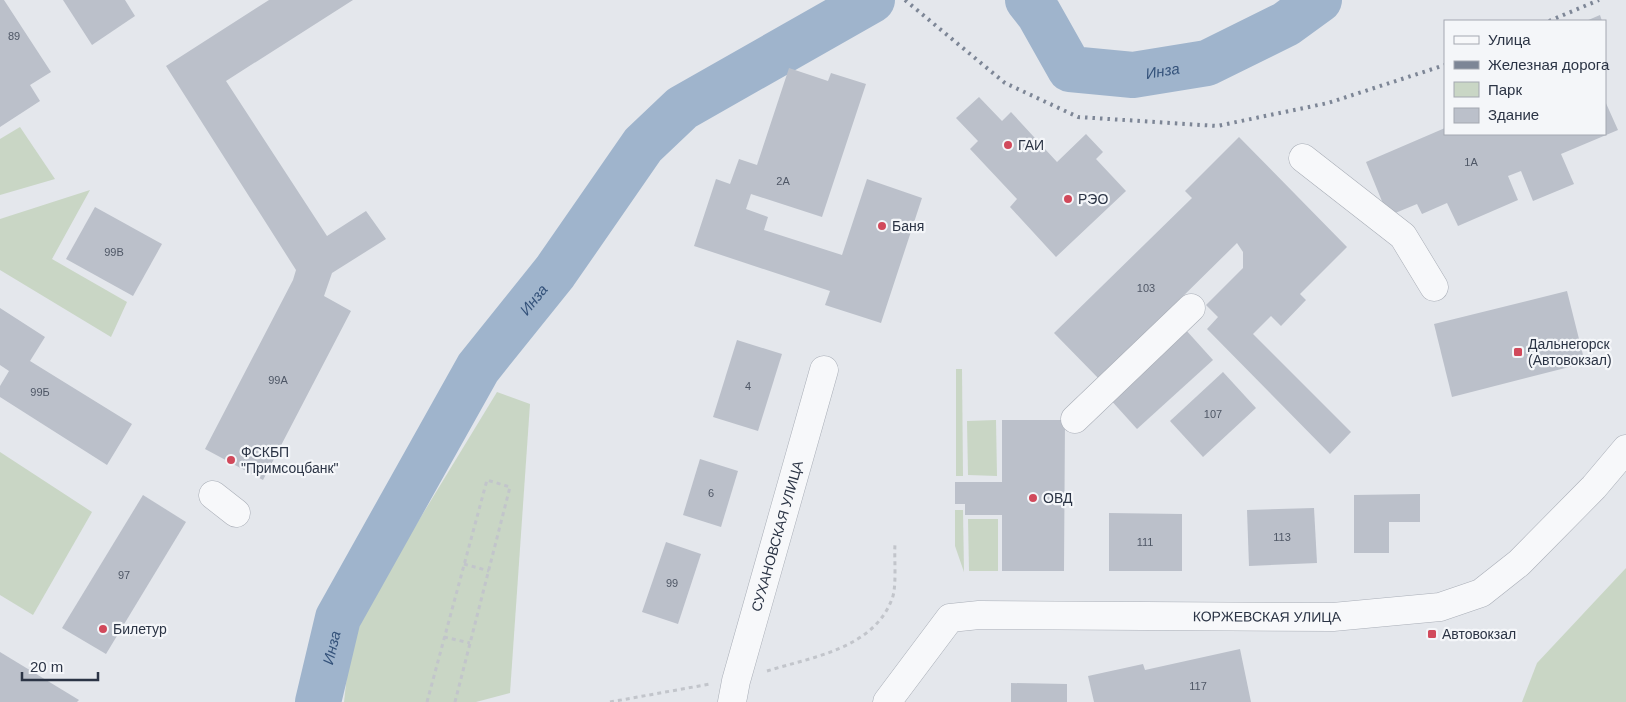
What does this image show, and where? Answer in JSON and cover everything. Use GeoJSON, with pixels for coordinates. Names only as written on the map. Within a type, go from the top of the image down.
{"type":"FeatureCollection","features":[{"type":"Feature","properties":{"kind":"street"},"geometry":{"type":"LineString","coordinates":[[1303,158],[1403,236],[1434,287]]}},
{"type":"Feature","properties":{"kind":"street"},"geometry":{"type":"LineString","coordinates":[[1075,419],[1191,308]]}},
{"type":"Feature","properties":{"kind":"street","name":"СУХАНОВСКАЯ УЛИЦА"},"geometry":{"type":"LineString","coordinates":[[734,692],[824,370]]}},
{"type":"Feature","properties":{"kind":"street","name":"КОРЖЕВСКАЯ УЛИЦА"},"geometry":{"type":"LineString","coordinates":[[888,702],[950,618],[979,615],[1333,617],[1440,607],[1482,593],[1519,564],[1594,487],[1626,449]]}},
{"type":"Feature","properties":{"kind":"street"},"geometry":{"type":"LineString","coordinates":[[213,495],[236,512]]}},
{"type":"Feature","properties":{"kind":"path"},"geometry":{"type":"LineString","coordinates":[[427,702],[487,480],[510,487],[455,702]]}},
{"type":"Feature","properties":{"kind":"path"},"geometry":{"type":"LineString","coordinates":[[610,702],[693,686],[734,692],[830,653],[874,629],[893,598],[895,544]]}},
{"type":"Feature","properties":{"kind":"path"},"geometry":{"type":"LineString","coordinates":[[464,564],[489,571]]}},
{"type":"Feature","properties":{"kind":"path"},"geometry":{"type":"LineString","coordinates":[[444,637],[470,643]]}},
{"type":"Feature","properties":{"kind":"green space"},"geometry":{"type":"Polygon","coordinates":[[[20,127],[55,179],[0,195],[0,139],[20,127]]]}},
{"type":"Feature","properties":{"kind":"green space"},"geometry":{"type":"Polygon","coordinates":[[[90,190],[52,259],[127,302],[111,337],[0,270],[0,219],[90,190]]]}},
{"type":"Feature","properties":{"kind":"green space"},"geometry":{"type":"Polygon","coordinates":[[[956,369],[962,369],[963,476],[956,476],[956,369]]]}},
{"type":"Feature","properties":{"kind":"green space"},"geometry":{"type":"Polygon","coordinates":[[[497,392],[530,404],[510,693],[476,702],[344,702],[352,630],[497,392]]]}},
{"type":"Feature","properties":{"kind":"green space"},"geometry":{"type":"Polygon","coordinates":[[[996,420],[997,476],[968,475],[967,421],[996,420]]]}},
{"type":"Feature","properties":{"kind":"green space"},"geometry":{"type":"Polygon","coordinates":[[[0,452],[92,512],[33,615],[0,595],[0,452]]]}},
{"type":"Feature","properties":{"kind":"green space"},"geometry":{"type":"Polygon","coordinates":[[[955,510],[963,510],[964,572],[955,546],[955,510]]]}},
{"type":"Feature","properties":{"kind":"green space"},"geometry":{"type":"Polygon","coordinates":[[[968,519],[998,519],[998,571],[969,571],[968,519]]]}},
{"type":"Feature","properties":{"kind":"green space"},"geometry":{"type":"Polygon","coordinates":[[[1626,568],[1626,702],[1522,702],[1537,663],[1626,568]]]}},
{"type":"Feature","properties":{"kind":"building"},"geometry":{"type":"Polygon","coordinates":[[[0,0],[4,0],[51,72],[30,85],[40,101],[0,127],[0,0]]]}},
{"type":"Feature","properties":{"kind":"building"},"geometry":{"type":"Polygon","coordinates":[[[63,0],[125,0],[135,16],[92,45],[63,0]]]}},
{"type":"Feature","properties":{"kind":"building"},"geometry":{"type":"Polygon","coordinates":[[[269,0],[353,0],[226,81],[327,236],[366,211],[386,239],[332,273],[324,296],[351,311],[263,480],[205,449],[293,280],[296,270],[166,66],[269,0]]]}},
{"type":"Feature","properties":{"kind":"building"},"geometry":{"type":"Polygon","coordinates":[[[1600,15],[1602,20],[1588,20],[1600,15]]]}},
{"type":"Feature","properties":{"kind":"building"},"geometry":{"type":"Polygon","coordinates":[[[789,68],[828,81],[831,73],[866,84],[822,217],[751,194],[746,209],[768,217],[764,230],[842,255],[867,179],[922,198],[881,323],[825,305],[830,291],[694,246],[716,179],[730,184],[739,159],[757,165],[789,68]]]}},
{"type":"Feature","properties":{"kind":"building"},"geometry":{"type":"Polygon","coordinates":[[[979,97],[1002,121],[1011,112],[1057,162],[1086,134],[1103,152],[1096,159],[1126,191],[1056,257],[1010,207],[1017,199],[970,149],[978,141],[956,118],[979,97]]]}},
{"type":"Feature","properties":{"kind":"building"},"geometry":{"type":"Polygon","coordinates":[[[1606,103],[1618,130],[1561,154],[1574,184],[1533,201],[1521,171],[1508,176],[1518,200],[1458,226],[1447,203],[1422,214],[1417,204],[1388,216],[1366,162],[1444,128],[1444,135],[1606,135],[1606,103]]]}},
{"type":"Feature","properties":{"kind":"building"},"geometry":{"type":"Polygon","coordinates":[[[1239,137],[1347,247],[1300,294],[1306,300],[1281,326],[1271,316],[1253,334],[1351,432],[1330,454],[1207,329],[1218,317],[1206,305],[1243,268],[1243,252],[1237,243],[1099,379],[1054,333],[1192,198],[1185,191],[1239,137]]]}},
{"type":"Feature","properties":{"kind":"building"},"geometry":{"type":"Polygon","coordinates":[[[95,207],[162,244],[133,296],[66,259],[95,207]]]}},
{"type":"Feature","properties":{"kind":"building"},"geometry":{"type":"Polygon","coordinates":[[[1567,291],[1585,363],[1452,397],[1434,324],[1567,291]]]}},
{"type":"Feature","properties":{"kind":"building"},"geometry":{"type":"Polygon","coordinates":[[[0,308],[45,337],[30,361],[132,424],[107,465],[0,397],[0,386],[9,371],[0,365],[0,308]]]}},
{"type":"Feature","properties":{"kind":"building"},"geometry":{"type":"Polygon","coordinates":[[[1185,329],[1213,360],[1137,429],[1109,398],[1185,329]]]}},
{"type":"Feature","properties":{"kind":"building"},"geometry":{"type":"Polygon","coordinates":[[[737,340],[782,354],[758,431],[713,417],[737,340]]]}},
{"type":"Feature","properties":{"kind":"building"},"geometry":{"type":"Polygon","coordinates":[[[1223,372],[1256,408],[1203,457],[1170,421],[1223,372]]]}},
{"type":"Feature","properties":{"kind":"building","name":"ОВД"},"geometry":{"type":"Polygon","coordinates":[[[1002,420],[1065,420],[1064,571],[1002,571],[1002,515],[965,515],[965,504],[955,504],[955,482],[1002,482],[1002,420]]]}},
{"type":"Feature","properties":{"kind":"building"},"geometry":{"type":"Polygon","coordinates":[[[700,459],[738,471],[721,527],[683,515],[700,459]]]}},
{"type":"Feature","properties":{"kind":"building"},"geometry":{"type":"Polygon","coordinates":[[[1420,494],[1420,522],[1389,522],[1389,553],[1354,553],[1354,495],[1420,494]]]}},
{"type":"Feature","properties":{"kind":"building"},"geometry":{"type":"Polygon","coordinates":[[[143,495],[186,522],[106,654],[62,628],[143,495]]]}},
{"type":"Feature","properties":{"kind":"building"},"geometry":{"type":"Polygon","coordinates":[[[1314,508],[1317,563],[1249,566],[1247,510],[1314,508]]]}},
{"type":"Feature","properties":{"kind":"building"},"geometry":{"type":"Polygon","coordinates":[[[1109,513],[1182,514],[1182,571],[1109,571],[1109,513]]]}},
{"type":"Feature","properties":{"kind":"building"},"geometry":{"type":"Polygon","coordinates":[[[666,542],[701,554],[678,624],[642,612],[666,542]]]}},
{"type":"Feature","properties":{"kind":"building"},"geometry":{"type":"Polygon","coordinates":[[[1240,649],[1251,702],[1094,702],[1088,676],[1143,664],[1145,670],[1240,649]]]}},
{"type":"Feature","properties":{"kind":"building"},"geometry":{"type":"Polygon","coordinates":[[[0,652],[79,700],[77,702],[0,702],[0,652]]]}},
{"type":"Feature","properties":{"kind":"building"},"geometry":{"type":"Polygon","coordinates":[[[1011,683],[1067,684],[1067,702],[1011,702],[1011,683]]]}},
{"type":"Feature","properties":{"kind":"waterway","name":"Инза"},"geometry":{"type":"LineString","coordinates":[[318,702],[338,618],[478,368],[555,272],[643,145],[682,108],[872,0]]}},
{"type":"Feature","properties":{"kind":"waterway","name":"Инза"},"geometry":{"type":"LineString","coordinates":[[1028,0],[1039,14],[1070,69],[1133,75],[1207,63],[1286,24],[1319,0]]}},
{"type":"Feature","properties":{"kind":"railway"},"geometry":{"type":"LineString","coordinates":[[905,0],[1005,83],[1078,117],[1217,126],[1328,103],[1444,65]]}},
{"type":"Feature","properties":{"kind":"railway"},"geometry":{"type":"LineString","coordinates":[[1551,20],[1599,0]]}},
{"type":"Feature","properties":{"kind":"place","name":"ГАИ"},"geometry":{"type":"Point","coordinates":[1008,145]}},
{"type":"Feature","properties":{"kind":"place","name":"РЭО"},"geometry":{"type":"Point","coordinates":[1068,199]}},
{"type":"Feature","properties":{"kind":"place","name":"Баня"},"geometry":{"type":"Point","coordinates":[882,226]}},
{"type":"Feature","properties":{"kind":"place","name":"Дальнегорск (Автовокзал)"},"geometry":{"type":"Point","coordinates":[1518,352]}},
{"type":"Feature","properties":{"kind":"place","name":"ФСКБП \"Примсоцбанк\""},"geometry":{"type":"Point","coordinates":[231,460]}},
{"type":"Feature","properties":{"kind":"place","name":"ОВД"},"geometry":{"type":"Point","coordinates":[1033,498]}},
{"type":"Feature","properties":{"kind":"place","name":"Билетур"},"geometry":{"type":"Point","coordinates":[103,629]}},
{"type":"Feature","properties":{"kind":"place","name":"Автовокзал"},"geometry":{"type":"Point","coordinates":[1432,634]}}]}
